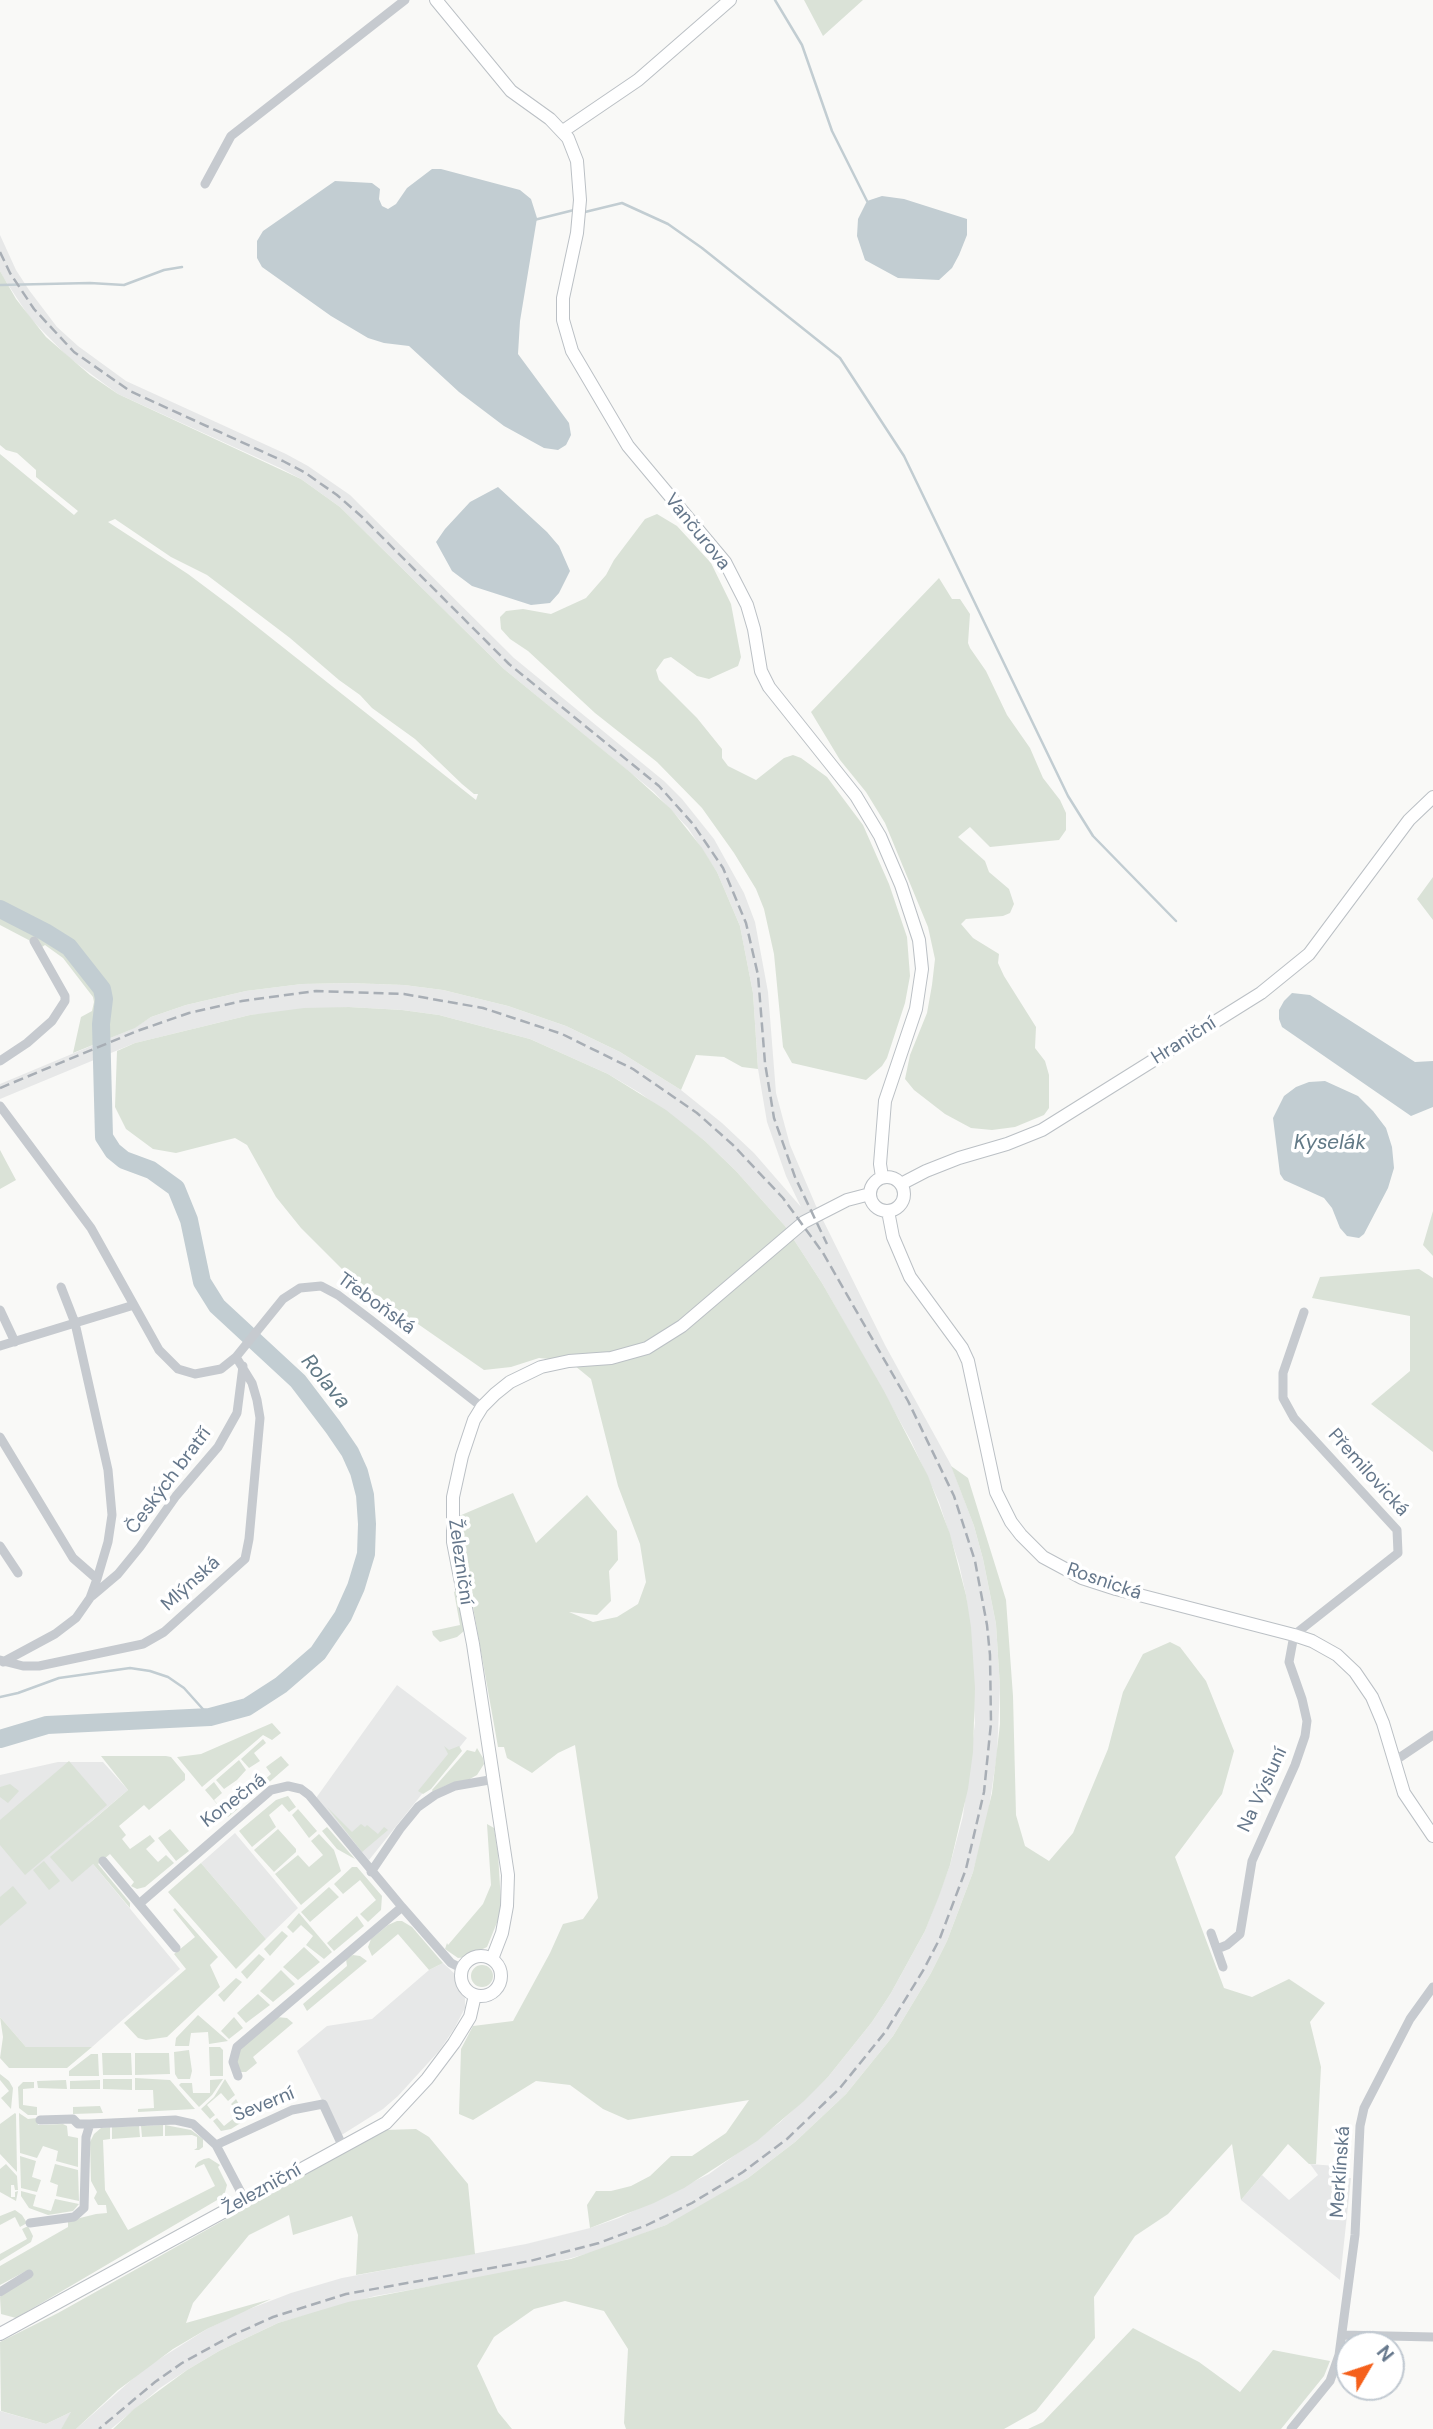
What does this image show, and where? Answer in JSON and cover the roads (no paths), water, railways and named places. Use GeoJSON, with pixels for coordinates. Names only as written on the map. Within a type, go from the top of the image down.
{"type":"FeatureCollection","features":[{"type":"Feature","properties":{"kind":"street"},"geometry":{"type":"LineString","coordinates":[[205,184],[231,136],[405,0]]}},
{"type":"Feature","properties":{"kind":"street","name":"Vančurova"},"geometry":{"type":"LineString","coordinates":[[436,0],[511,91],[563,131],[575,153],[579,183],[577,233],[563,298],[564,320],[572,351],[628,446],[714,548],[734,578],[751,617],[761,671],[769,687],[870,817],[897,875],[913,918],[921,954],[920,988],[885,1101],[880,1164],[882,1177]]}},
{"type":"Feature","properties":{"kind":"street"},"geometry":{"type":"LineString","coordinates":[[563,131],[638,80],[730,0]]}},
{"type":"Feature","properties":{"kind":"street","name":"Hraniční"},"geometry":{"type":"LineString","coordinates":[[901,1184],[926,1171],[1042,1130],[1261,993],[1308,954],[1409,820],[1433,797]]}},
{"type":"Feature","properties":{"kind":"street"},"geometry":{"type":"LineString","coordinates":[[0,1061],[27,1043],[52,1021],[65,1001],[65,996],[34,941]]}},
{"type":"Feature","properties":{"kind":"street","name":"Třeboňská"},"geometry":{"type":"LineString","coordinates":[[0,1106],[91,1228],[159,1350],[178,1369],[195,1374],[212,1372],[229,1364],[282,1299],[300,1287],[321,1286],[349,1303],[482,1407]]}},
{"type":"Feature","properties":{"kind":"street"},"geometry":{"type":"LineString","coordinates":[[882,1177],[891,1177],[901,1184],[904,1192],[897,1207],[888,1210],[875,1206],[870,1194],[874,1182],[882,1177]]}},
{"type":"Feature","properties":{"kind":"street","name":"Železniční"},"geometry":{"type":"LineString","coordinates":[[492,1959],[504,1924],[508,1875],[495,1779],[453,1542],[453,1497],[474,1420],[482,1407],[510,1382],[541,1367],[569,1361],[611,1358],[647,1348],[682,1326],[804,1223],[847,1200],[870,1194]]}},
{"type":"Feature","properties":{"kind":"street","name":"Rosnická"},"geometry":{"type":"LineString","coordinates":[[888,1210],[893,1237],[911,1277],[962,1348],[968,1361],[996,1492],[1011,1522],[1032,1548],[1056,1566],[1095,1583],[1294,1635],[1325,1648],[1346,1662],[1378,1710],[1404,1793],[1433,1836]]}},
{"type":"Feature","properties":{"kind":"street"},"geometry":{"type":"LineString","coordinates":[[0,1437],[73,1558],[97,1579],[108,1542],[112,1515],[108,1470],[75,1323],[61,1287]]}},
{"type":"Feature","properties":{"kind":"street"},"geometry":{"type":"LineString","coordinates":[[0,1346],[134,1305]]}},
{"type":"Feature","properties":{"kind":"street"},"geometry":{"type":"LineString","coordinates":[[0,1310],[15,1342]]}},
{"type":"Feature","properties":{"kind":"street","name":"Přemilovická"},"geometry":{"type":"LineString","coordinates":[[1294,1635],[1398,1553],[1397,1530],[1294,1418],[1283,1398],[1283,1373],[1304,1312]]}},
{"type":"Feature","properties":{"kind":"street","name":"Mlýnská"},"geometry":{"type":"LineString","coordinates":[[1,1661],[38,1666],[143,1644],[164,1632],[245,1559],[260,1418],[255,1392],[236,1357]]}},
{"type":"Feature","properties":{"kind":"street","name":"Českých bratří"},"geometry":{"type":"LineString","coordinates":[[1,1661],[55,1634],[76,1618],[90,1598],[118,1574],[176,1496],[218,1447],[237,1413],[243,1366]]}},
{"type":"Feature","properties":{"kind":"street"},"geometry":{"type":"LineString","coordinates":[[0,1546],[18,1573]]}},
{"type":"Feature","properties":{"kind":"street","name":"Českých bratří"},"geometry":{"type":"LineString","coordinates":[[90,1598],[97,1579]]}},
{"type":"Feature","properties":{"kind":"street","name":"Na Výsluní"},"geometry":{"type":"LineString","coordinates":[[1217,1949],[1227,1945],[1240,1934],[1248,1875],[1256,1848],[1306,1736],[1307,1721],[1302,1699],[1289,1662],[1294,1635]]}},
{"type":"Feature","properties":{"kind":"street"},"geometry":{"type":"LineString","coordinates":[[1393,1762],[1433,1735]]}},
{"type":"Feature","properties":{"kind":"street"},"geometry":{"type":"LineString","coordinates":[[371,1872],[418,1807],[435,1794],[455,1786],[495,1779]]}},
{"type":"Feature","properties":{"kind":"street","name":"Konečná"},"geometry":{"type":"LineString","coordinates":[[139,1903],[260,1798],[279,1787],[288,1786],[309,1795],[401,1907],[451,1963],[463,1969]]}},
{"type":"Feature","properties":{"kind":"street"},"geometry":{"type":"LineString","coordinates":[[103,1861],[176,1948]]}},
{"type":"Feature","properties":{"kind":"street"},"geometry":{"type":"LineString","coordinates":[[237,2076],[233,2062],[237,2047],[401,1907]]}},
{"type":"Feature","properties":{"kind":"street"},"geometry":{"type":"LineString","coordinates":[[1211,1933],[1223,1967]]}},
{"type":"Feature","properties":{"kind":"street"},"geometry":{"type":"LineString","coordinates":[[483,1956],[492,1959],[501,1972],[500,1984],[489,1994],[475,1995],[464,1985],[463,1969],[474,1958],[483,1956]]}},
{"type":"Feature","properties":{"kind":"street","name":"Merklínská"},"geometry":{"type":"LineString","coordinates":[[1343,2331],[1355,2235],[1360,2126],[1364,2108],[1410,2019],[1433,1987]]}},
{"type":"Feature","properties":{"kind":"street","name":"Železniční"},"geometry":{"type":"LineString","coordinates":[[0,2332],[386,2123],[428,2079],[470,2017],[475,1995]]}},
{"type":"Feature","properties":{"kind":"street","name":"Severní"},"geometry":{"type":"LineString","coordinates":[[216,2145],[292,2109],[323,2104],[342,2145]]}},
{"type":"Feature","properties":{"kind":"street","name":"Severní"},"geometry":{"type":"LineString","coordinates":[[40,2120],[73,2119],[78,2124],[186,2121],[201,2128],[216,2145],[245,2200]]}},
{"type":"Feature","properties":{"kind":"street"},"geometry":{"type":"LineString","coordinates":[[30,2223],[74,2217],[84,2208],[86,2137],[90,2124]]}},
{"type":"Feature","properties":{"kind":"street"},"geometry":{"type":"LineString","coordinates":[[0,2292],[29,2274]]}},
{"type":"Feature","properties":{"kind":"street"},"geometry":{"type":"LineString","coordinates":[[1405,2336],[1433,2337]]}},
{"type":"Feature","properties":{"kind":"street","name":"Merklínská"},"geometry":{"type":"LineString","coordinates":[[1291,2429],[1330,2381],[1335,2367]]}},
{"type":"Feature","properties":{"kind":"water"},"geometry":{"type":"Polygon","coordinates":[[[432,169],[520,190],[531,199],[537,218],[520,321],[518,354],[569,423],[571,435],[566,445],[558,450],[544,448],[504,426],[459,392],[409,346],[368,338],[331,316],[262,267],[257,258],[257,241],[263,231],[335,181],[372,183],[380,189],[379,199],[382,206],[388,209],[396,204],[407,188],[432,169]]]}},
{"type":"Feature","properties":{"kind":"water"},"geometry":{"type":"Polygon","coordinates":[[[882,196],[904,199],[967,219],[967,235],[959,255],[952,268],[939,280],[898,278],[865,260],[857,236],[858,219],[867,201],[882,196]]]}},
{"type":"Feature","properties":{"kind":"water"},"geometry":{"type":"Polygon","coordinates":[[[498,487],[559,546],[570,571],[559,593],[550,603],[531,605],[472,586],[452,571],[436,542],[470,502],[498,487]]]}},
{"type":"Feature","properties":{"kind":"water"},"geometry":{"type":"Polygon","coordinates":[[[1292,993],[1310,995],[1415,1062],[1433,1061],[1433,1107],[1411,1116],[1282,1027],[1279,1010],[1292,993]]]}},
{"type":"Feature","properties":{"kind":"water","name":"Kyselák"},"geometry":{"type":"Polygon","coordinates":[[[1325,1081],[1358,1096],[1386,1128],[1392,1147],[1394,1168],[1388,1188],[1364,1234],[1359,1238],[1347,1236],[1340,1228],[1332,1208],[1324,1198],[1284,1180],[1280,1174],[1273,1118],[1284,1096],[1296,1087],[1309,1082],[1325,1081]]]}},
{"type":"Feature","properties":{"kind":"waterway"},"geometry":{"type":"LineString","coordinates":[[775,0],[802,45],[832,131],[867,201]]}},
{"type":"Feature","properties":{"kind":"waterway"},"geometry":{"type":"LineString","coordinates":[[585,212],[622,203],[668,224],[840,358],[904,456],[1068,796],[1093,836],[1176,921]]}},
{"type":"Feature","properties":{"kind":"waterway"},"geometry":{"type":"LineString","coordinates":[[534,220],[574,210]]}},
{"type":"Feature","properties":{"kind":"waterway"},"geometry":{"type":"LineString","coordinates":[[0,285],[124,285],[164,270],[182,267]]}},
{"type":"Feature","properties":{"kind":"waterway","name":"Rolava"},"geometry":{"type":"LineString","coordinates":[[0,909],[69,947],[102,989],[104,1137],[113,1151],[124,1160],[151,1170],[176,1188],[189,1220],[202,1282],[217,1306],[298,1381],[333,1427],[350,1452],[359,1472],[365,1495],[367,1524],[366,1554],[356,1587],[343,1616],[318,1653],[281,1685],[247,1707],[210,1717],[47,1725],[0,1739]]}},
{"type":"Feature","properties":{"kind":"waterway"},"geometry":{"type":"LineString","coordinates":[[0,1697],[59,1678],[130,1668],[168,1677],[184,1688],[210,1717]]}},
{"type":"Feature","properties":{"kind":"railway"},"geometry":{"type":"LineString","coordinates":[[0,252],[10,273],[34,309],[74,352],[130,391],[283,461],[337,495],[509,664],[659,786],[693,824],[723,868],[746,923],[758,975],[765,1063],[774,1118],[795,1177],[827,1244]]}},
{"type":"Feature","properties":{"kind":"railway"},"geometry":{"type":"LineString","coordinates":[[0,1088],[137,1031],[189,1013],[242,1001],[316,991],[404,994],[483,1008],[562,1034],[633,1069],[697,1113],[733,1145],[783,1198],[823,1253],[908,1401],[954,1496],[975,1561],[990,1655],[991,1723],[984,1792],[966,1869],[940,1938],[886,2031],[840,2088],[787,2139],[743,2172],[692,2203],[647,2225],[599,2243],[530,2261],[346,2294],[273,2317],[182,2363],[99,2429]]}}]}
